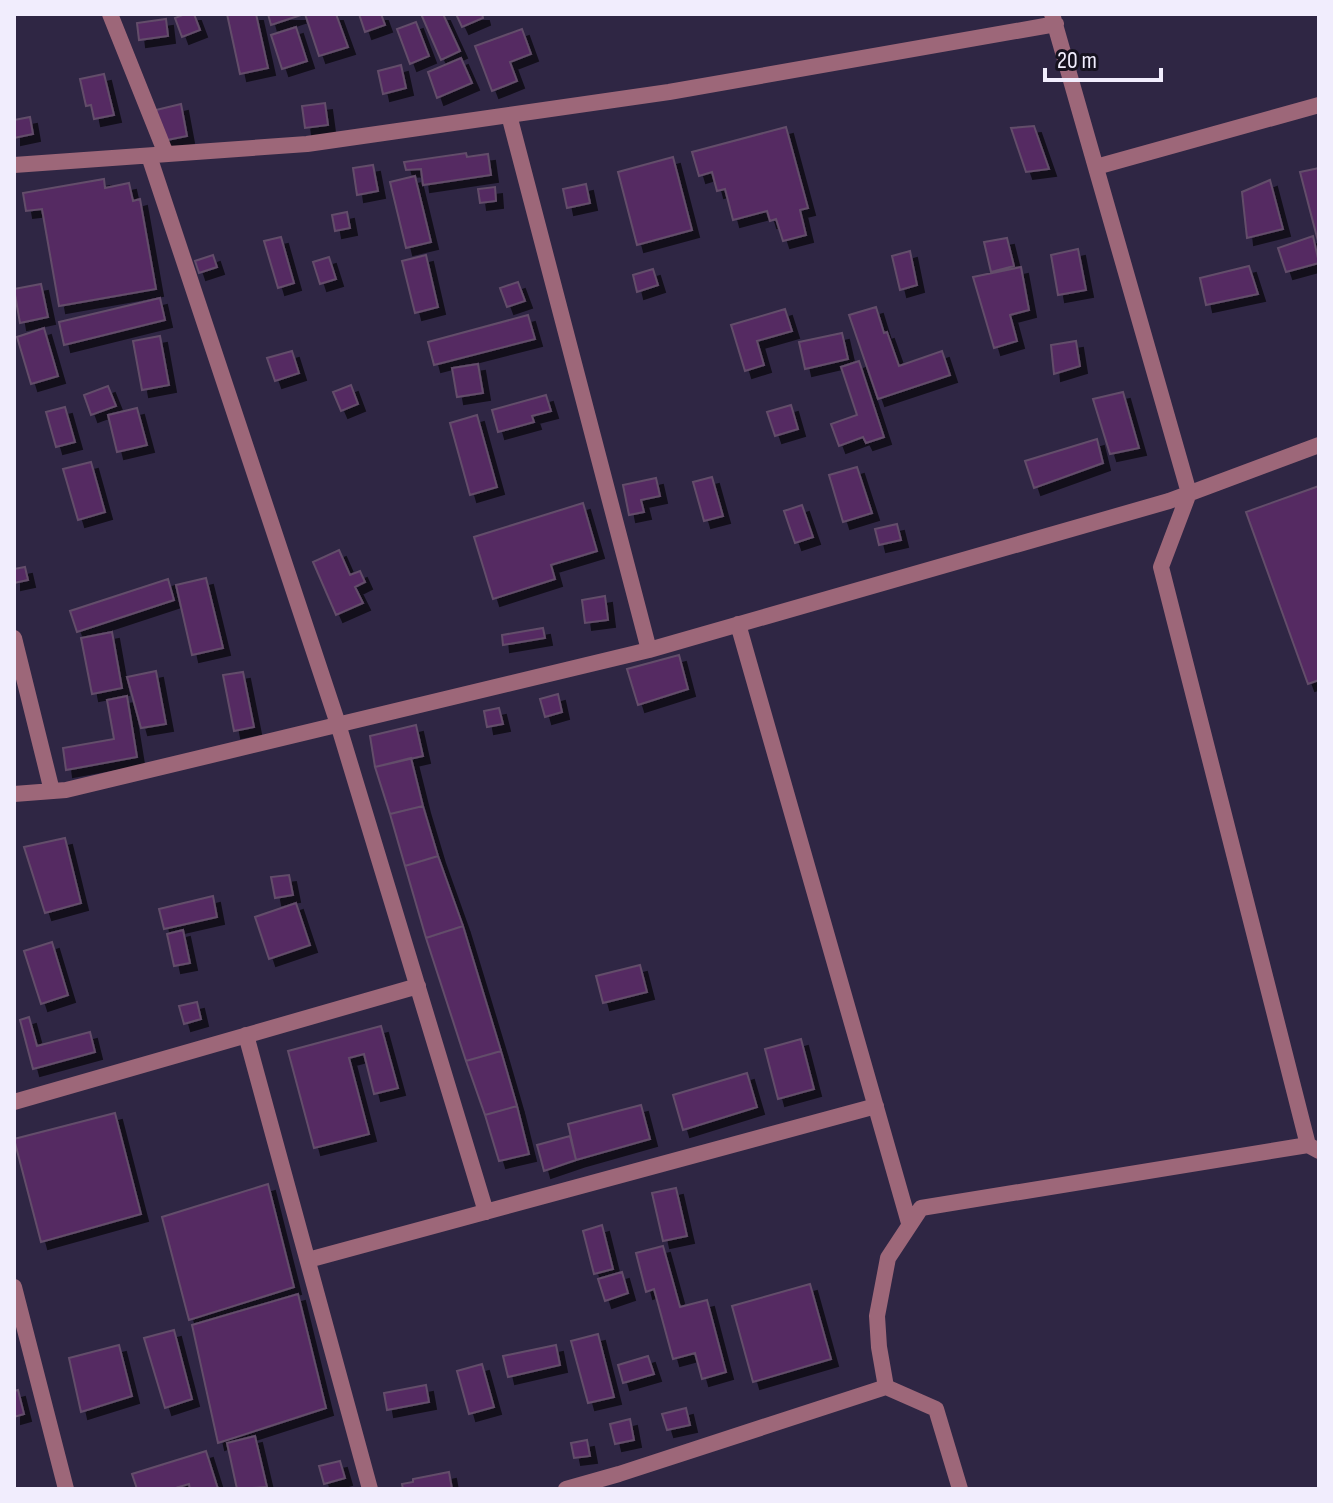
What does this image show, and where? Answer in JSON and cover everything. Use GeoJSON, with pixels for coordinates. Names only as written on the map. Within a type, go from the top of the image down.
{"type":"FeatureCollection","features":[{"type":"Feature","properties":{"kind":"street"},"geometry":{"type":"LineString","coordinates":[[110,14],[166,154]]}},
{"type":"Feature","properties":{"kind":"street"},"geometry":{"type":"LineString","coordinates":[[14,165],[307,144],[669,92],[1054,19],[1189,493],[1161,567],[1314,1148],[921,1208],[888,1258],[877,1316],[886,1387]]}},
{"type":"Feature","properties":{"kind":"street"},"geometry":{"type":"LineString","coordinates":[[1096,167],[1319,105]]}},
{"type":"Feature","properties":{"kind":"street"},"geometry":{"type":"LineString","coordinates":[[509,115],[649,650]]}},
{"type":"Feature","properties":{"kind":"street"},"geometry":{"type":"LineString","coordinates":[[149,156],[338,724],[486,1212]]}},
{"type":"Feature","properties":{"kind":"street"},"geometry":{"type":"LineString","coordinates":[[14,794],[66,790],[649,650],[1169,501],[1319,445]]}},
{"type":"Feature","properties":{"kind":"street"},"geometry":{"type":"LineString","coordinates":[[738,624],[909,1223]]}},
{"type":"Feature","properties":{"kind":"street"},"geometry":{"type":"LineString","coordinates":[[14,638],[52,791]]}},
{"type":"Feature","properties":{"kind":"street"},"geometry":{"type":"LineString","coordinates":[[14,1102],[418,986]]}},
{"type":"Feature","properties":{"kind":"street"},"geometry":{"type":"LineString","coordinates":[[246,1035],[370,1489]]}},
{"type":"Feature","properties":{"kind":"street"},"geometry":{"type":"LineString","coordinates":[[308,1260],[876,1106]]}},
{"type":"Feature","properties":{"kind":"street"},"geometry":{"type":"LineString","coordinates":[[14,1287],[66,1489]]}},
{"type":"Feature","properties":{"kind":"street"},"geometry":{"type":"LineString","coordinates":[[566,1489],[886,1387],[936,1409],[960,1489]]}},
{"type":"Feature","properties":{"kind":"building"},"geometry":{"type":"Polygon","coordinates":[[[194,14],[200,30],[182,37],[175,18],[194,14]]]}},
{"type":"Feature","properties":{"kind":"building"},"geometry":{"type":"Polygon","coordinates":[[[227,14],[256,14],[268,68],[240,74],[227,14]]]}},
{"type":"Feature","properties":{"kind":"building"},"geometry":{"type":"Polygon","coordinates":[[[268,14],[304,14],[271,25],[268,14]]]}},
{"type":"Feature","properties":{"kind":"building"},"geometry":{"type":"Polygon","coordinates":[[[305,14],[336,14],[348,47],[319,56],[305,14]]]}},
{"type":"Feature","properties":{"kind":"building"},"geometry":{"type":"Polygon","coordinates":[[[359,14],[381,14],[385,25],[365,32],[359,14]]]}},
{"type":"Feature","properties":{"kind":"building"},"geometry":{"type":"Polygon","coordinates":[[[421,14],[443,14],[460,51],[441,60],[421,14]]]}},
{"type":"Feature","properties":{"kind":"building"},"geometry":{"type":"Polygon","coordinates":[[[456,14],[482,14],[483,18],[462,27],[456,14]]]}},
{"type":"Feature","properties":{"kind":"building"},"geometry":{"type":"Polygon","coordinates":[[[166,19],[168,36],[139,40],[137,23],[166,19]]]}},
{"type":"Feature","properties":{"kind":"building"},"geometry":{"type":"Polygon","coordinates":[[[416,22],[429,56],[410,64],[397,29],[416,22]]]}},
{"type":"Feature","properties":{"kind":"building"},"geometry":{"type":"Polygon","coordinates":[[[296,27],[307,61],[282,69],[271,35],[296,27]]]}},
{"type":"Feature","properties":{"kind":"building"},"geometry":{"type":"Polygon","coordinates":[[[522,29],[531,54],[510,62],[517,81],[492,91],[475,46],[522,29]]]}},
{"type":"Feature","properties":{"kind":"building"},"geometry":{"type":"Polygon","coordinates":[[[461,58],[472,83],[437,98],[428,72],[461,58]]]}},
{"type":"Feature","properties":{"kind":"building"},"geometry":{"type":"Polygon","coordinates":[[[401,65],[406,88],[383,94],[378,71],[401,65]]]}},
{"type":"Feature","properties":{"kind":"building"},"geometry":{"type":"Polygon","coordinates":[[[104,74],[114,115],[94,119],[91,105],[86,106],[80,79],[104,74]]]}},
{"type":"Feature","properties":{"kind":"building"},"geometry":{"type":"Polygon","coordinates":[[[325,103],[328,125],[305,128],[302,106],[325,103]]]}},
{"type":"Feature","properties":{"kind":"building"},"geometry":{"type":"Polygon","coordinates":[[[181,104],[187,136],[162,141],[156,110],[181,104]]]}},
{"type":"Feature","properties":{"kind":"building"},"geometry":{"type":"Polygon","coordinates":[[[30,117],[33,134],[14,138],[14,120],[30,117]]]}},
{"type":"Feature","properties":{"kind":"building"},"geometry":{"type":"Polygon","coordinates":[[[1034,126],[1049,169],[1026,172],[1011,128],[1034,126]]]}},
{"type":"Feature","properties":{"kind":"building"},"geometry":{"type":"Polygon","coordinates":[[[786,127],[808,208],[800,210],[806,235],[783,241],[776,219],[770,221],[767,211],[733,220],[725,189],[717,191],[712,172],[699,176],[692,152],[786,127]]]}},
{"type":"Feature","properties":{"kind":"building"},"geometry":{"type":"Polygon","coordinates":[[[466,153],[467,157],[488,154],[491,175],[423,185],[421,169],[406,170],[404,162],[466,153]]]}},
{"type":"Feature","properties":{"kind":"building"},"geometry":{"type":"Polygon","coordinates":[[[673,157],[692,230],[637,245],[618,172],[673,157]]]}},
{"type":"Feature","properties":{"kind":"building"},"geometry":{"type":"Polygon","coordinates":[[[373,165],[378,191],[357,195],[353,168],[373,165]]]}},
{"type":"Feature","properties":{"kind":"building"},"geometry":{"type":"Polygon","coordinates":[[[1319,168],[1319,245],[1300,172],[1319,168]]]}},
{"type":"Feature","properties":{"kind":"building"},"geometry":{"type":"Polygon","coordinates":[[[415,176],[431,242],[406,248],[390,182],[415,176]]]}},
{"type":"Feature","properties":{"kind":"building"},"geometry":{"type":"Polygon","coordinates":[[[104,179],[105,188],[129,183],[133,201],[140,199],[156,289],[59,306],[42,209],[26,211],[23,193],[104,179]]]}},
{"type":"Feature","properties":{"kind":"building"},"geometry":{"type":"Polygon","coordinates":[[[1270,180],[1283,229],[1247,238],[1242,192],[1270,180]]]}},
{"type":"Feature","properties":{"kind":"building"},"geometry":{"type":"Polygon","coordinates":[[[586,184],[590,203],[567,208],[563,189],[586,184]]]}},
{"type":"Feature","properties":{"kind":"building"},"geometry":{"type":"Polygon","coordinates":[[[495,187],[496,201],[480,203],[478,189],[495,187]]]}},
{"type":"Feature","properties":{"kind":"building"},"geometry":{"type":"Polygon","coordinates":[[[347,212],[350,228],[335,231],[332,215],[347,212]]]}},
{"type":"Feature","properties":{"kind":"building"},"geometry":{"type":"Polygon","coordinates":[[[1313,236],[1319,263],[1286,272],[1278,248],[1313,236]]]}},
{"type":"Feature","properties":{"kind":"building"},"geometry":{"type":"Polygon","coordinates":[[[281,237],[294,283],[278,288],[264,241],[281,237]]]}},
{"type":"Feature","properties":{"kind":"building"},"geometry":{"type":"Polygon","coordinates":[[[1007,238],[1014,266],[991,272],[984,242],[1007,238]]]}},
{"type":"Feature","properties":{"kind":"building"},"geometry":{"type":"Polygon","coordinates":[[[1078,249],[1086,290],[1058,295],[1051,255],[1078,249]]]}},
{"type":"Feature","properties":{"kind":"building"},"geometry":{"type":"Polygon","coordinates":[[[910,251],[917,285],[900,290],[892,256],[910,251]]]}},
{"type":"Feature","properties":{"kind":"building"},"geometry":{"type":"Polygon","coordinates":[[[213,255],[217,267],[199,273],[195,261],[213,255]]]}},
{"type":"Feature","properties":{"kind":"building"},"geometry":{"type":"Polygon","coordinates":[[[426,255],[438,307],[415,313],[402,261],[426,255]]]}},
{"type":"Feature","properties":{"kind":"building"},"geometry":{"type":"Polygon","coordinates":[[[329,257],[336,279],[320,284],[313,262],[329,257]]]}},
{"type":"Feature","properties":{"kind":"building"},"geometry":{"type":"Polygon","coordinates":[[[1249,266],[1258,294],[1206,305],[1200,278],[1249,266]]]}},
{"type":"Feature","properties":{"kind":"building"},"geometry":{"type":"Polygon","coordinates":[[[1021,267],[1029,310],[1010,315],[1017,341],[994,348],[973,277],[1021,267]]]}},
{"type":"Feature","properties":{"kind":"building"},"geometry":{"type":"Polygon","coordinates":[[[653,269],[658,285],[637,292],[633,275],[653,269]]]}},
{"type":"Feature","properties":{"kind":"building"},"geometry":{"type":"Polygon","coordinates":[[[518,282],[525,301],[507,307],[500,288],[518,282]]]}},
{"type":"Feature","properties":{"kind":"building"},"geometry":{"type":"Polygon","coordinates":[[[41,284],[48,317],[20,323],[14,289],[41,284]]]}},
{"type":"Feature","properties":{"kind":"building"},"geometry":{"type":"Polygon","coordinates":[[[160,298],[165,320],[64,345],[59,322],[160,298]]]}},
{"type":"Feature","properties":{"kind":"building"},"geometry":{"type":"Polygon","coordinates":[[[876,307],[899,366],[942,351],[950,375],[878,399],[849,315],[876,307]]]}},
{"type":"Feature","properties":{"kind":"building"},"geometry":{"type":"Polygon","coordinates":[[[785,309],[792,331],[757,341],[764,365],[745,371],[731,325],[785,309]]]}},
{"type":"Feature","properties":{"kind":"building"},"geometry":{"type":"Polygon","coordinates":[[[528,315],[535,339],[434,365],[428,342],[528,315]]]}},
{"type":"Feature","properties":{"kind":"building"},"geometry":{"type":"Polygon","coordinates":[[[44,328],[58,376],[31,384],[17,337],[44,328]]]}},
{"type":"Feature","properties":{"kind":"building"},"geometry":{"type":"Polygon","coordinates":[[[842,333],[848,359],[805,369],[799,342],[842,333]]]}},
{"type":"Feature","properties":{"kind":"building"},"geometry":{"type":"Polygon","coordinates":[[[160,336],[169,385],[142,390],[133,341],[160,336]]]}},
{"type":"Feature","properties":{"kind":"building"},"geometry":{"type":"Polygon","coordinates":[[[1076,341],[1080,366],[1054,374],[1051,345],[1076,341]]]}},
{"type":"Feature","properties":{"kind":"building"},"geometry":{"type":"Polygon","coordinates":[[[292,351],[299,373],[275,381],[267,358],[292,351]]]}},
{"type":"Feature","properties":{"kind":"building"},"geometry":{"type":"Polygon","coordinates":[[[859,361],[884,437],[866,443],[863,437],[839,446],[831,424],[857,415],[841,367],[859,361]]]}},
{"type":"Feature","properties":{"kind":"building"},"geometry":{"type":"Polygon","coordinates":[[[478,364],[483,393],[457,397],[452,368],[478,364]]]}},
{"type":"Feature","properties":{"kind":"building"},"geometry":{"type":"Polygon","coordinates":[[[351,385],[358,404],[341,411],[333,392],[351,385]]]}},
{"type":"Feature","properties":{"kind":"building"},"geometry":{"type":"Polygon","coordinates":[[[108,386],[116,406],[91,415],[84,395],[108,386]]]}},
{"type":"Feature","properties":{"kind":"building"},"geometry":{"type":"Polygon","coordinates":[[[1123,392],[1139,448],[1110,454],[1093,399],[1123,392]]]}},
{"type":"Feature","properties":{"kind":"building"},"geometry":{"type":"Polygon","coordinates":[[[546,395],[551,411],[532,416],[534,422],[498,432],[492,410],[546,395]]]}},
{"type":"Feature","properties":{"kind":"building"},"geometry":{"type":"Polygon","coordinates":[[[791,405],[798,429],[775,436],[767,412],[791,405]]]}},
{"type":"Feature","properties":{"kind":"building"},"geometry":{"type":"Polygon","coordinates":[[[65,407],[75,442],[56,447],[46,412],[65,407]]]}},
{"type":"Feature","properties":{"kind":"building"},"geometry":{"type":"Polygon","coordinates":[[[137,408],[147,445],[117,452],[108,415],[137,408]]]}},
{"type":"Feature","properties":{"kind":"building"},"geometry":{"type":"Polygon","coordinates":[[[477,415],[497,487],[470,495],[450,423],[477,415]]]}},
{"type":"Feature","properties":{"kind":"building"},"geometry":{"type":"Polygon","coordinates":[[[1097,439],[1103,463],[1034,488],[1025,461],[1097,439]]]}},
{"type":"Feature","properties":{"kind":"building"},"geometry":{"type":"Polygon","coordinates":[[[91,462],[105,512],[78,520],[63,469],[91,462]]]}},
{"type":"Feature","properties":{"kind":"building"},"geometry":{"type":"Polygon","coordinates":[[[857,467],[872,513],[843,522],[829,475],[857,467]]]}},
{"type":"Feature","properties":{"kind":"building"},"geometry":{"type":"Polygon","coordinates":[[[712,477],[723,516],[704,521],[693,482],[712,477]]]}},
{"type":"Feature","properties":{"kind":"building"},"geometry":{"type":"Polygon","coordinates":[[[656,478],[660,496],[641,500],[644,512],[629,515],[623,485],[656,478]]]}},
{"type":"Feature","properties":{"kind":"building"},"geometry":{"type":"Polygon","coordinates":[[[1319,486],[1319,680],[1308,684],[1246,512],[1319,486]]]}},
{"type":"Feature","properties":{"kind":"building"},"geometry":{"type":"Polygon","coordinates":[[[583,503],[597,551],[551,565],[555,579],[493,599],[474,537],[583,503]]]}},
{"type":"Feature","properties":{"kind":"building"},"geometry":{"type":"Polygon","coordinates":[[[802,505],[813,537],[795,543],[784,511],[802,505]]]}},
{"type":"Feature","properties":{"kind":"building"},"geometry":{"type":"Polygon","coordinates":[[[897,524],[901,540],[879,545],[875,529],[897,524]]]}},
{"type":"Feature","properties":{"kind":"building"},"geometry":{"type":"Polygon","coordinates":[[[339,550],[350,575],[360,571],[365,582],[355,587],[363,603],[336,615],[313,562],[339,550]]]}},
{"type":"Feature","properties":{"kind":"building"},"geometry":{"type":"Polygon","coordinates":[[[25,567],[28,580],[14,583],[14,569],[25,567]]]}},
{"type":"Feature","properties":{"kind":"building"},"geometry":{"type":"Polygon","coordinates":[[[206,578],[223,648],[192,655],[176,585],[206,578]]]}},
{"type":"Feature","properties":{"kind":"building"},"geometry":{"type":"Polygon","coordinates":[[[168,579],[174,600],[77,632],[70,611],[168,579]]]}},
{"type":"Feature","properties":{"kind":"building"},"geometry":{"type":"Polygon","coordinates":[[[605,596],[608,620],[585,623],[582,600],[605,596]]]}},
{"type":"Feature","properties":{"kind":"building"},"geometry":{"type":"Polygon","coordinates":[[[543,628],[545,638],[503,645],[502,635],[543,628]]]}},
{"type":"Feature","properties":{"kind":"building"},"geometry":{"type":"Polygon","coordinates":[[[112,632],[122,688],[92,694],[81,638],[112,632]]]}},
{"type":"Feature","properties":{"kind":"building"},"geometry":{"type":"Polygon","coordinates":[[[679,655],[688,689],[638,705],[627,669],[679,655]]]}},
{"type":"Feature","properties":{"kind":"building"},"geometry":{"type":"Polygon","coordinates":[[[156,671],[166,724],[141,728],[127,677],[156,671]]]}},
{"type":"Feature","properties":{"kind":"building"},"geometry":{"type":"Polygon","coordinates":[[[243,672],[254,727],[234,731],[223,675],[243,672]]]}},
{"type":"Feature","properties":{"kind":"building"},"geometry":{"type":"Polygon","coordinates":[[[558,694],[562,712],[545,717],[540,699],[558,694]]]}},
{"type":"Feature","properties":{"kind":"building"},"geometry":{"type":"Polygon","coordinates":[[[127,696],[137,757],[66,770],[63,748],[114,739],[107,700],[127,696]]]}},
{"type":"Feature","properties":{"kind":"building"},"geometry":{"type":"Polygon","coordinates":[[[499,708],[503,724],[487,727],[484,711],[499,708]]]}},
{"type":"Feature","properties":{"kind":"building"},"geometry":{"type":"Polygon","coordinates":[[[416,725],[423,756],[375,767],[370,736],[416,725]]]}},
{"type":"Feature","properties":{"kind":"building"},"geometry":{"type":"Polygon","coordinates":[[[411,758],[423,806],[390,814],[375,767],[411,758]]]}},
{"type":"Feature","properties":{"kind":"building"},"geometry":{"type":"Polygon","coordinates":[[[423,806],[438,856],[405,866],[390,814],[423,806]]]}},
{"type":"Feature","properties":{"kind":"building"},"geometry":{"type":"Polygon","coordinates":[[[65,838],[81,903],[45,913],[24,847],[65,838]]]}},
{"type":"Feature","properties":{"kind":"building"},"geometry":{"type":"Polygon","coordinates":[[[438,856],[463,926],[426,938],[405,866],[438,856]]]}},
{"type":"Feature","properties":{"kind":"building"},"geometry":{"type":"Polygon","coordinates":[[[289,875],[293,895],[275,898],[271,877],[289,875]]]}},
{"type":"Feature","properties":{"kind":"building"},"geometry":{"type":"Polygon","coordinates":[[[213,896],[217,917],[164,929],[159,909],[213,896]]]}},
{"type":"Feature","properties":{"kind":"building"},"geometry":{"type":"Polygon","coordinates":[[[296,903],[310,945],[269,959],[255,917],[296,903]]]}},
{"type":"Feature","properties":{"kind":"building"},"geometry":{"type":"Polygon","coordinates":[[[463,926],[501,1051],[466,1061],[426,938],[463,926]]]}},
{"type":"Feature","properties":{"kind":"building"},"geometry":{"type":"Polygon","coordinates":[[[183,930],[190,963],[174,966],[167,934],[183,930]]]}},
{"type":"Feature","properties":{"kind":"building"},"geometry":{"type":"Polygon","coordinates":[[[52,942],[68,995],[41,1004],[24,951],[52,942]]]}},
{"type":"Feature","properties":{"kind":"building"},"geometry":{"type":"Polygon","coordinates":[[[640,965],[647,992],[603,1003],[596,976],[640,965]]]}},
{"type":"Feature","properties":{"kind":"building"},"geometry":{"type":"Polygon","coordinates":[[[197,1002],[201,1019],[184,1024],[179,1006],[197,1002]]]}},
{"type":"Feature","properties":{"kind":"building"},"geometry":{"type":"Polygon","coordinates":[[[29,1017],[37,1046],[90,1032],[95,1052],[33,1069],[20,1020],[29,1017]]]}},
{"type":"Feature","properties":{"kind":"building"},"geometry":{"type":"Polygon","coordinates":[[[381,1026],[398,1088],[374,1094],[364,1054],[349,1058],[369,1134],[314,1148],[288,1051],[381,1026]]]}},
{"type":"Feature","properties":{"kind":"building"},"geometry":{"type":"Polygon","coordinates":[[[801,1039],[814,1089],[778,1099],[765,1049],[801,1039]]]}},
{"type":"Feature","properties":{"kind":"building"},"geometry":{"type":"Polygon","coordinates":[[[501,1051],[517,1106],[485,1115],[466,1061],[501,1051]]]}},
{"type":"Feature","properties":{"kind":"building"},"geometry":{"type":"Polygon","coordinates":[[[747,1073],[757,1107],[683,1130],[673,1095],[747,1073]]]}},
{"type":"Feature","properties":{"kind":"building"},"geometry":{"type":"Polygon","coordinates":[[[641,1105],[650,1139],[576,1160],[568,1124],[641,1105]]]}},
{"type":"Feature","properties":{"kind":"building"},"geometry":{"type":"Polygon","coordinates":[[[517,1106],[529,1154],[499,1161],[485,1115],[517,1106]]]}},
{"type":"Feature","properties":{"kind":"building"},"geometry":{"type":"Polygon","coordinates":[[[115,1113],[141,1214],[41,1242],[14,1139],[115,1113]]]}},
{"type":"Feature","properties":{"kind":"building"},"geometry":{"type":"Polygon","coordinates":[[[570,1136],[576,1160],[544,1171],[537,1145],[570,1136]]]}},
{"type":"Feature","properties":{"kind":"building"},"geometry":{"type":"Polygon","coordinates":[[[268,1184],[294,1287],[189,1320],[162,1217],[268,1184]]]}},
{"type":"Feature","properties":{"kind":"building"},"geometry":{"type":"Polygon","coordinates":[[[676,1188],[687,1236],[663,1241],[652,1193],[676,1188]]]}},
{"type":"Feature","properties":{"kind":"building"},"geometry":{"type":"Polygon","coordinates":[[[602,1225],[613,1269],[594,1274],[583,1231],[602,1225]]]}},
{"type":"Feature","properties":{"kind":"building"},"geometry":{"type":"Polygon","coordinates":[[[663,1246],[680,1307],[707,1300],[726,1372],[702,1379],[695,1353],[673,1359],[654,1289],[646,1292],[636,1253],[663,1246]]]}},
{"type":"Feature","properties":{"kind":"building"},"geometry":{"type":"Polygon","coordinates":[[[622,1272],[628,1293],[605,1301],[598,1279],[622,1272]]]}},
{"type":"Feature","properties":{"kind":"building"},"geometry":{"type":"Polygon","coordinates":[[[810,1284],[831,1359],[753,1382],[732,1306],[810,1284]]]}},
{"type":"Feature","properties":{"kind":"building"},"geometry":{"type":"Polygon","coordinates":[[[298,1294],[326,1408],[218,1443],[192,1325],[298,1294]]]}},
{"type":"Feature","properties":{"kind":"building"},"geometry":{"type":"Polygon","coordinates":[[[174,1330],[192,1399],[165,1408],[144,1338],[174,1330]]]}},
{"type":"Feature","properties":{"kind":"building"},"geometry":{"type":"Polygon","coordinates":[[[598,1334],[614,1397],[588,1403],[571,1341],[598,1334]]]}},
{"type":"Feature","properties":{"kind":"building"},"geometry":{"type":"Polygon","coordinates":[[[119,1345],[132,1396],[81,1412],[69,1358],[119,1345]]]}},
{"type":"Feature","properties":{"kind":"building"},"geometry":{"type":"Polygon","coordinates":[[[556,1345],[560,1365],[508,1377],[503,1356],[556,1345]]]}},
{"type":"Feature","properties":{"kind":"building"},"geometry":{"type":"Polygon","coordinates":[[[648,1356],[654,1374],[623,1383],[618,1365],[648,1356]]]}},
{"type":"Feature","properties":{"kind":"building"},"geometry":{"type":"Polygon","coordinates":[[[482,1364],[494,1407],[469,1414],[457,1371],[482,1364]]]}},
{"type":"Feature","properties":{"kind":"building"},"geometry":{"type":"Polygon","coordinates":[[[426,1385],[429,1402],[387,1410],[384,1393],[426,1385]]]}},
{"type":"Feature","properties":{"kind":"building"},"geometry":{"type":"Polygon","coordinates":[[[18,1390],[24,1414],[14,1417],[14,1391],[18,1390]]]}},
{"type":"Feature","properties":{"kind":"building"},"geometry":{"type":"Polygon","coordinates":[[[686,1408],[690,1425],[667,1430],[662,1414],[686,1408]]]}},
{"type":"Feature","properties":{"kind":"building"},"geometry":{"type":"Polygon","coordinates":[[[630,1419],[634,1440],[615,1444],[610,1424],[630,1419]]]}},
{"type":"Feature","properties":{"kind":"building"},"geometry":{"type":"Polygon","coordinates":[[[255,1436],[267,1487],[237,1489],[227,1443],[255,1436]]]}},
{"type":"Feature","properties":{"kind":"building"},"geometry":{"type":"Polygon","coordinates":[[[587,1440],[590,1456],[574,1458],[571,1443],[587,1440]]]}},
{"type":"Feature","properties":{"kind":"building"},"geometry":{"type":"Polygon","coordinates":[[[206,1451],[218,1489],[190,1489],[189,1484],[172,1489],[137,1489],[132,1474],[206,1451]]]}},
{"type":"Feature","properties":{"kind":"building"},"geometry":{"type":"Polygon","coordinates":[[[340,1461],[345,1478],[324,1484],[319,1466],[340,1461]]]}},
{"type":"Feature","properties":{"kind":"building"},"geometry":{"type":"Polygon","coordinates":[[[449,1472],[452,1489],[403,1489],[402,1484],[413,1482],[413,1479],[449,1472]]]}}]}
